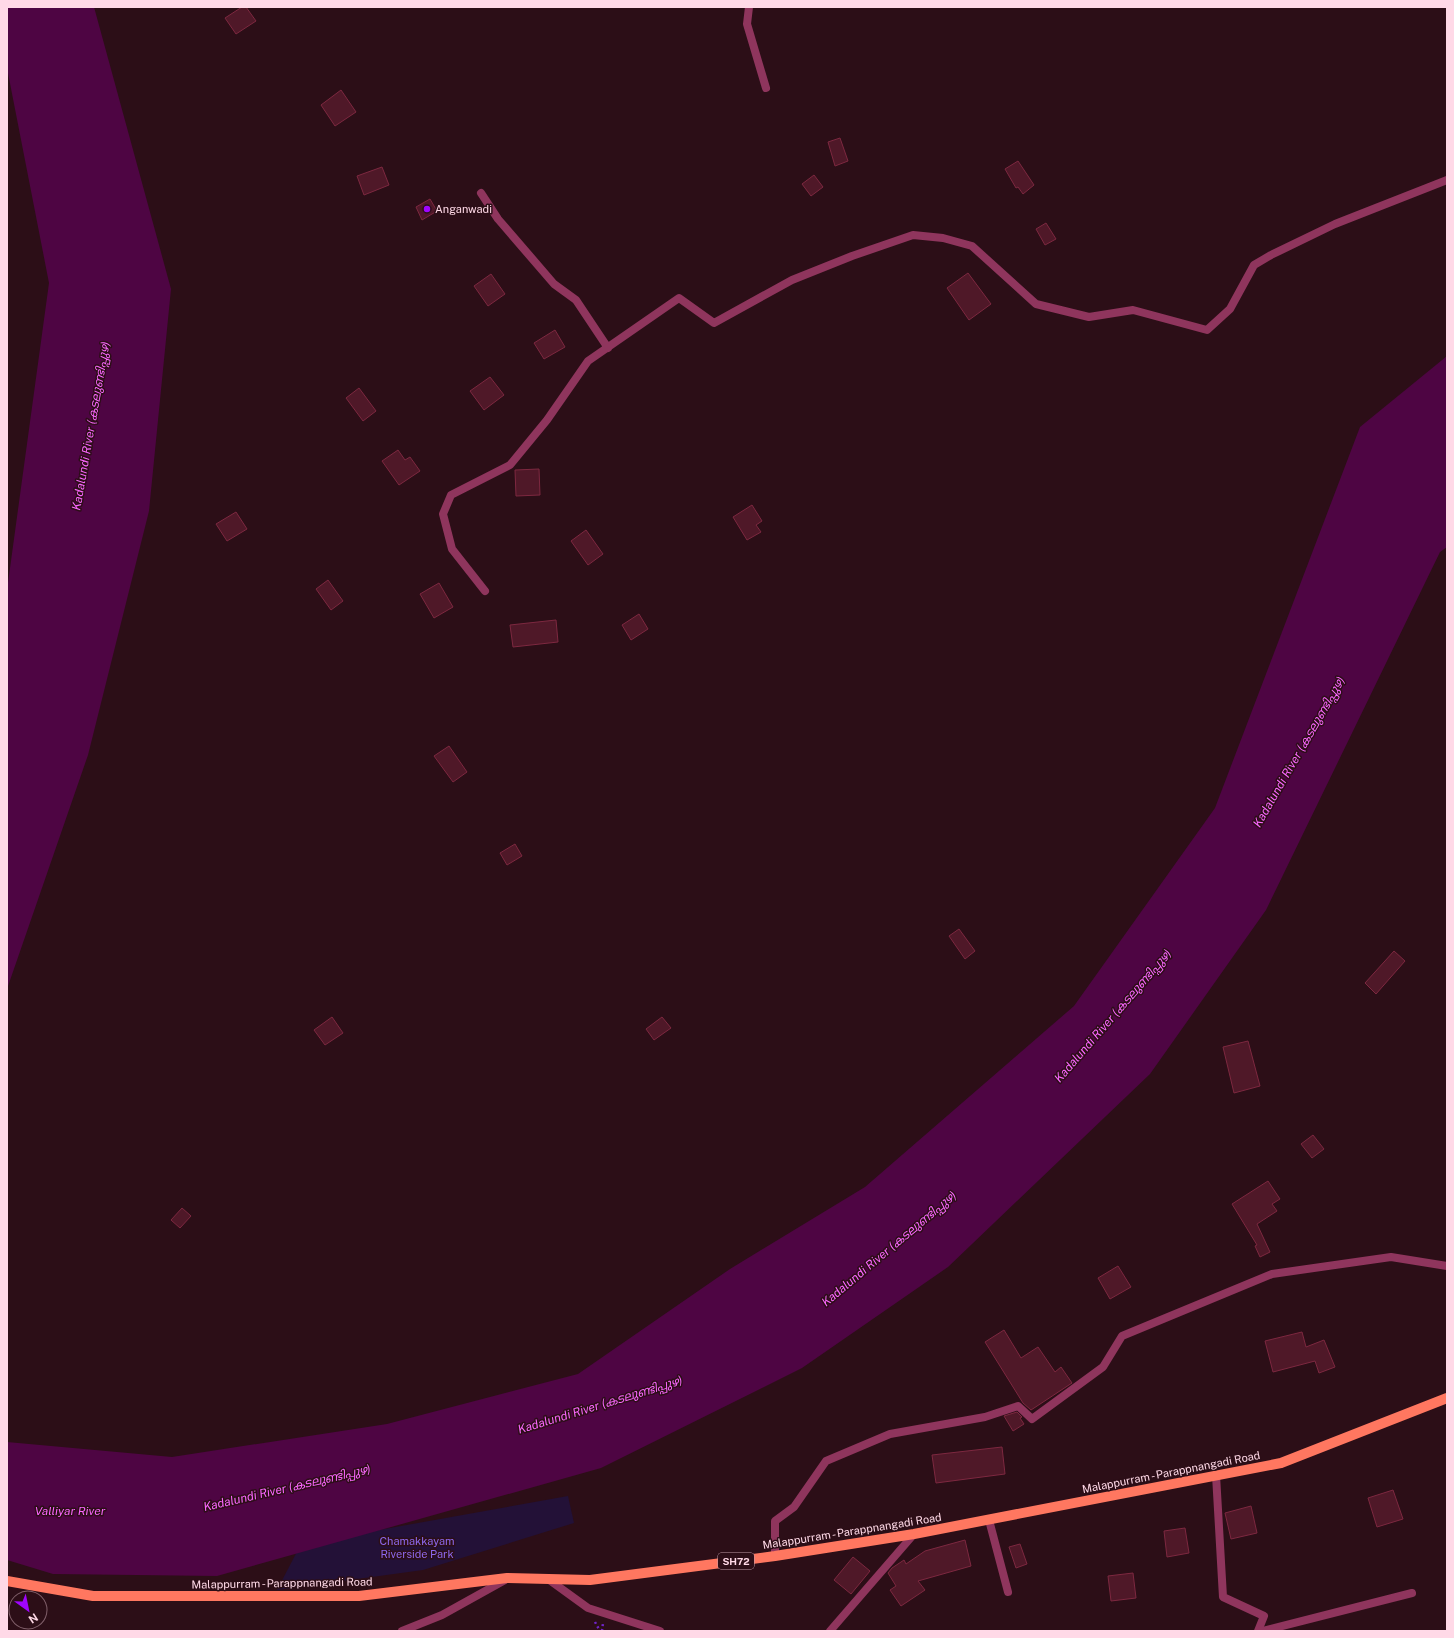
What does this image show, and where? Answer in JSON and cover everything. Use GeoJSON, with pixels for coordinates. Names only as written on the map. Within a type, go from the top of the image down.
{"type":"FeatureCollection","features":[{"type":"Feature","properties":{"kind":"main road","name":"Malappurram - Parappnangadi Road"},"geometry":{"type":"LineString","coordinates":[[7,1581],[93,1596],[351,1596],[507,1578],[590,1580],[775,1556],[914,1534],[1281,1463],[1447,1398]]}},
{"type":"Feature","properties":{"kind":"street"},"geometry":{"type":"LineString","coordinates":[[749,7],[747,24],[766,88]]}},
{"type":"Feature","properties":{"kind":"street"},"geometry":{"type":"LineString","coordinates":[[484,591],[452,549],[443,514],[452,495],[510,465],[547,420],[588,362],[679,298],[714,323],[792,280],[852,256],[913,235],[942,238],[972,246],[1036,304],[1089,317],[1133,310],[1207,330],[1230,309],[1254,266],[1335,224],[1447,180]]}},
{"type":"Feature","properties":{"kind":"street"},"geometry":{"type":"LineString","coordinates":[[481,193],[498,219],[554,284],[576,300],[608,348]]}},
{"type":"Feature","properties":{"kind":"street"},"geometry":{"type":"LineString","coordinates":[[775,1556],[775,1522],[794,1507],[826,1461],[890,1434],[985,1417],[1018,1406],[1032,1419],[1103,1367],[1122,1336],[1272,1274],[1391,1257],[1447,1266]]}},
{"type":"Feature","properties":{"kind":"street"},"geometry":{"type":"LineString","coordinates":[[1216,1475],[1223,1597],[1264,1616],[1258,1631]]}},
{"type":"Feature","properties":{"kind":"street"},"geometry":{"type":"LineString","coordinates":[[989,1520],[1008,1592]]}},
{"type":"Feature","properties":{"kind":"street"},"geometry":{"type":"LineString","coordinates":[[830,1631],[914,1534]]}},
{"type":"Feature","properties":{"kind":"street"},"geometry":{"type":"LineString","coordinates":[[402,1631],[442,1615],[507,1578]]}},
{"type":"Feature","properties":{"kind":"street"},"geometry":{"type":"LineString","coordinates":[[548,1578],[588,1608],[660,1631]]}},
{"type":"Feature","properties":{"kind":"street"},"geometry":{"type":"LineString","coordinates":[[1263,1631],[1412,1593]]}},
{"type":"Feature","properties":{"kind":"green space","name":"Chamakkayam Riverside Park"},"geometry":{"type":"Polygon","coordinates":[[[568,1496],[574,1523],[423,1570],[277,1590],[301,1544],[568,1496]]]}},
{"type":"Feature","properties":{"kind":"water","name":"Kadalundi River (കടലുണ്ടിപ്പുഴ)"},"geometry":{"type":"Polygon","coordinates":[[[7,7],[94,7],[171,289],[149,511],[88,755],[7,989],[7,590],[49,283],[7,68],[7,7]]]}},
{"type":"Feature","properties":{"kind":"water","name":"Valliyar River"},"geometry":{"type":"Polygon","coordinates":[[[1447,356],[1447,547],[1440,552],[1266,910],[1150,1074],[948,1267],[802,1368],[601,1468],[217,1576],[53,1574],[7,1560],[7,1442],[172,1457],[387,1424],[578,1374],[730,1269],[865,1187],[1074,1006],[1215,808],[1360,427],[1447,356]]]}},
{"type":"Feature","properties":{"kind":"building"},"geometry":{"type":"Polygon","coordinates":[[[242,7],[246,7],[256,21],[236,34],[225,18],[242,7]]]}},
{"type":"Feature","properties":{"kind":"building"},"geometry":{"type":"Polygon","coordinates":[[[341,90],[356,112],[335,126],[321,105],[341,90]]]}},
{"type":"Feature","properties":{"kind":"building"},"geometry":{"type":"Polygon","coordinates":[[[840,138],[848,161],[835,166],[828,142],[840,138]]]}},
{"type":"Feature","properties":{"kind":"building"},"geometry":{"type":"Polygon","coordinates":[[[1018,161],[1034,185],[1023,194],[1018,187],[1016,188],[1005,169],[1018,161]]]}},
{"type":"Feature","properties":{"kind":"building"},"geometry":{"type":"Polygon","coordinates":[[[382,167],[389,185],[364,195],[357,176],[382,167]]]}},
{"type":"Feature","properties":{"kind":"building"},"geometry":{"type":"Polygon","coordinates":[[[814,175],[823,187],[811,196],[802,184],[814,175]]]}},
{"type":"Feature","properties":{"kind":"building","name":"Anganwadi"},"geometry":{"type":"Polygon","coordinates":[[[430,199],[437,211],[422,220],[416,207],[430,199]]]}},
{"type":"Feature","properties":{"kind":"building"},"geometry":{"type":"Polygon","coordinates":[[[1046,223],[1056,239],[1045,245],[1036,229],[1046,223]]]}},
{"type":"Feature","properties":{"kind":"building"},"geometry":{"type":"Polygon","coordinates":[[[968,273],[991,304],[969,320],[947,288],[968,273]]]}},
{"type":"Feature","properties":{"kind":"building"},"geometry":{"type":"Polygon","coordinates":[[[491,274],[505,294],[488,306],[474,286],[491,274]]]}},
{"type":"Feature","properties":{"kind":"building"},"geometry":{"type":"Polygon","coordinates":[[[555,330],[565,347],[544,359],[534,343],[555,330]]]}},
{"type":"Feature","properties":{"kind":"building"},"geometry":{"type":"Polygon","coordinates":[[[490,377],[504,395],[484,410],[470,391],[490,377]]]}},
{"type":"Feature","properties":{"kind":"building"},"geometry":{"type":"Polygon","coordinates":[[[359,388],[376,411],[363,421],[346,398],[359,388]]]}},
{"type":"Feature","properties":{"kind":"building"},"geometry":{"type":"Polygon","coordinates":[[[398,450],[405,460],[410,457],[420,471],[399,485],[382,461],[398,450]]]}},
{"type":"Feature","properties":{"kind":"building"},"geometry":{"type":"Polygon","coordinates":[[[539,469],[540,495],[516,496],[515,470],[539,469]]]}},
{"type":"Feature","properties":{"kind":"building"},"geometry":{"type":"Polygon","coordinates":[[[752,505],[762,521],[756,525],[761,532],[747,540],[733,517],[752,505]]]}},
{"type":"Feature","properties":{"kind":"building"},"geometry":{"type":"Polygon","coordinates":[[[236,512],[247,529],[227,541],[216,524],[236,512]]]}},
{"type":"Feature","properties":{"kind":"building"},"geometry":{"type":"Polygon","coordinates":[[[586,530],[603,554],[588,565],[571,541],[586,530]]]}},
{"type":"Feature","properties":{"kind":"building"},"geometry":{"type":"Polygon","coordinates":[[[328,580],[343,601],[331,610],[316,589],[328,580]]]}},
{"type":"Feature","properties":{"kind":"building"},"geometry":{"type":"Polygon","coordinates":[[[439,583],[453,607],[434,618],[420,594],[439,583]]]}},
{"type":"Feature","properties":{"kind":"building"},"geometry":{"type":"Polygon","coordinates":[[[639,614],[648,629],[631,640],[622,625],[639,614]]]}},
{"type":"Feature","properties":{"kind":"building"},"geometry":{"type":"Polygon","coordinates":[[[556,620],[558,642],[513,647],[510,625],[556,620]]]}},
{"type":"Feature","properties":{"kind":"building"},"geometry":{"type":"Polygon","coordinates":[[[449,746],[467,772],[453,782],[434,756],[449,746]]]}},
{"type":"Feature","properties":{"kind":"building"},"geometry":{"type":"Polygon","coordinates":[[[515,844],[522,856],[507,865],[500,853],[515,844]]]}},
{"type":"Feature","properties":{"kind":"building"},"geometry":{"type":"Polygon","coordinates":[[[959,929],[975,951],[965,959],[949,936],[959,929]]]}},
{"type":"Feature","properties":{"kind":"building"},"geometry":{"type":"Polygon","coordinates":[[[1394,951],[1405,961],[1376,994],[1365,983],[1394,951]]]}},
{"type":"Feature","properties":{"kind":"building"},"geometry":{"type":"Polygon","coordinates":[[[332,1017],[343,1033],[325,1045],[314,1030],[332,1017]]]}},
{"type":"Feature","properties":{"kind":"building"},"geometry":{"type":"Polygon","coordinates":[[[662,1017],[671,1028],[654,1040],[646,1029],[662,1017]]]}},
{"type":"Feature","properties":{"kind":"building"},"geometry":{"type":"Polygon","coordinates":[[[1248,1041],[1260,1086],[1234,1093],[1223,1047],[1248,1041]]]}},
{"type":"Feature","properties":{"kind":"building"},"geometry":{"type":"Polygon","coordinates":[[[1313,1135],[1324,1149],[1312,1158],[1301,1144],[1313,1135]]]}},
{"type":"Feature","properties":{"kind":"building"},"geometry":{"type":"Polygon","coordinates":[[[1268,1181],[1280,1199],[1272,1204],[1277,1211],[1257,1224],[1270,1252],[1260,1257],[1255,1246],[1257,1245],[1232,1204],[1268,1181]]]}},
{"type":"Feature","properties":{"kind":"building"},"geometry":{"type":"Polygon","coordinates":[[[182,1208],[191,1216],[180,1228],[171,1220],[182,1208]]]}},
{"type":"Feature","properties":{"kind":"building"},"geometry":{"type":"Polygon","coordinates":[[[1118,1266],[1131,1287],[1110,1299],[1098,1278],[1118,1266]]]}},
{"type":"Feature","properties":{"kind":"building"},"geometry":{"type":"Polygon","coordinates":[[[1004,1330],[1021,1358],[1038,1347],[1055,1372],[1061,1367],[1072,1383],[1031,1410],[1023,1403],[985,1342],[1004,1330]]]}},
{"type":"Feature","properties":{"kind":"building"},"geometry":{"type":"Polygon","coordinates":[[[1302,1332],[1306,1347],[1324,1340],[1335,1367],[1319,1373],[1315,1361],[1273,1372],[1265,1341],[1302,1332]]]}},
{"type":"Feature","properties":{"kind":"building"},"geometry":{"type":"Polygon","coordinates":[[[1017,1412],[1022,1417],[1020,1418],[1024,1424],[1013,1431],[1004,1416],[1017,1412]]]}},
{"type":"Feature","properties":{"kind":"building"},"geometry":{"type":"Polygon","coordinates":[[[1002,1447],[1005,1474],[936,1483],[932,1455],[1002,1447]]]}},
{"type":"Feature","properties":{"kind":"building"},"geometry":{"type":"Polygon","coordinates":[[[1393,1490],[1403,1519],[1377,1527],[1368,1498],[1393,1490]]]}},
{"type":"Feature","properties":{"kind":"building"},"geometry":{"type":"Polygon","coordinates":[[[1251,1506],[1257,1533],[1231,1539],[1225,1513],[1251,1506]]]}},
{"type":"Feature","properties":{"kind":"building"},"geometry":{"type":"Polygon","coordinates":[[[1185,1528],[1189,1553],[1167,1557],[1164,1531],[1185,1528]]]}},
{"type":"Feature","properties":{"kind":"building"},"geometry":{"type":"Polygon","coordinates":[[[965,1540],[971,1566],[918,1581],[925,1590],[901,1606],[890,1590],[896,1586],[888,1573],[892,1568],[904,1560],[906,1564],[925,1551],[965,1540]]]}},
{"type":"Feature","properties":{"kind":"building"},"geometry":{"type":"Polygon","coordinates":[[[1020,1544],[1027,1564],[1016,1568],[1009,1547],[1020,1544]]]}},
{"type":"Feature","properties":{"kind":"building"},"geometry":{"type":"Polygon","coordinates":[[[853,1557],[870,1571],[851,1594],[834,1580],[853,1557]]]}},
{"type":"Feature","properties":{"kind":"building"},"geometry":{"type":"Polygon","coordinates":[[[1133,1573],[1136,1598],[1111,1601],[1108,1576],[1133,1573]]]}},
{"type":"Feature","properties":{"kind":"place","name":"Anganwadi"},"geometry":{"type":"Point","coordinates":[427,209]}}]}
